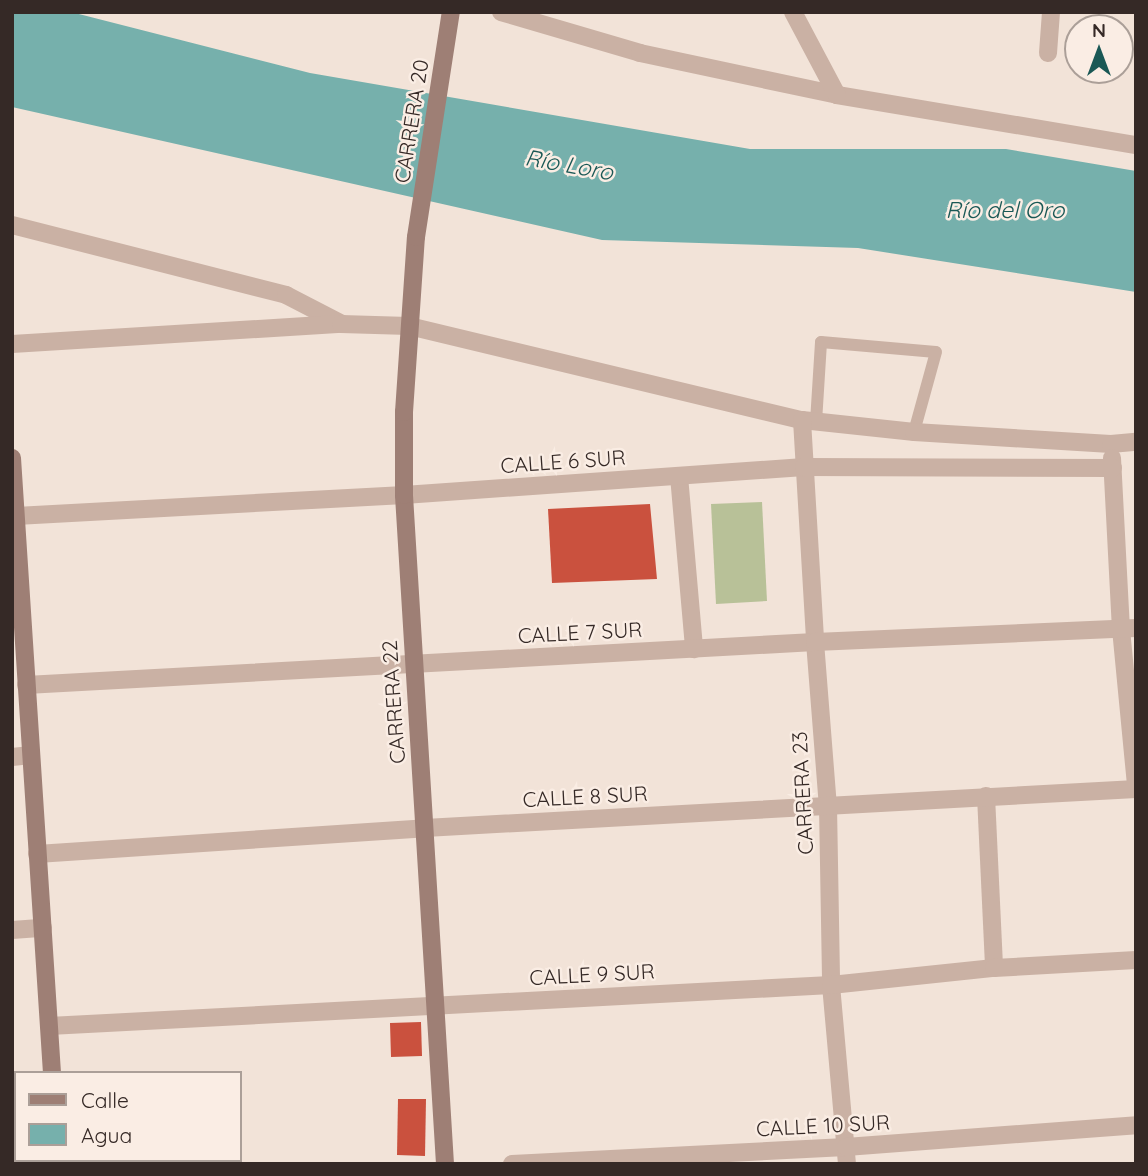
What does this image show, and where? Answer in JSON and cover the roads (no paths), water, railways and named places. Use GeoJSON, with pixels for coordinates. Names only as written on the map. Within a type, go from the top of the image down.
{"type":"FeatureCollection","features":[{"type":"Feature","properties":{"kind":"street","name":"CARRERA 20"},"geometry":{"type":"LineString","coordinates":[[416,237],[451,12]]}},
{"type":"Feature","properties":{"kind":"street"},"geometry":{"type":"LineString","coordinates":[[501,12],[640,53],[837,95],[1136,145]]}},
{"type":"Feature","properties":{"kind":"street"},"geometry":{"type":"LineString","coordinates":[[793,12],[837,95]]}},
{"type":"Feature","properties":{"kind":"street"},"geometry":{"type":"LineString","coordinates":[[1048,53],[1051,12]]}},
{"type":"Feature","properties":{"kind":"street"},"geometry":{"type":"LineString","coordinates":[[12,225],[286,295],[341,324]]}},
{"type":"Feature","properties":{"kind":"street","name":"CARRERA 22"},"geometry":{"type":"LineString","coordinates":[[416,237],[409,326],[404,495],[444,1164]]}},
{"type":"Feature","properties":{"kind":"street"},"geometry":{"type":"LineString","coordinates":[[12,344],[341,324],[409,326],[809,421],[914,432],[1111,444],[1136,442]]}},
{"type":"Feature","properties":{"kind":"street","name":"CARRERA 23"},"geometry":{"type":"LineString","coordinates":[[809,421],[804,467],[828,806],[831,985],[846,1155]]}},
{"type":"Feature","properties":{"kind":"street"},"geometry":{"type":"LineString","coordinates":[[1111,444],[1129,628],[1136,787]]}},
{"type":"Feature","properties":{"kind":"street"},"geometry":{"type":"LineString","coordinates":[[12,458],[16,516],[16,587],[26,685],[52,1071]]}},
{"type":"Feature","properties":{"kind":"street","name":"CALLE 6 SUR"},"geometry":{"type":"LineString","coordinates":[[16,516],[404,495],[804,467],[1112,468]]}},
{"type":"Feature","properties":{"kind":"street"},"geometry":{"type":"LineString","coordinates":[[679,476],[694,649]]}},
{"type":"Feature","properties":{"kind":"street","name":"CALLE 7 SUR"},"geometry":{"type":"LineString","coordinates":[[26,685],[815,642],[1129,628]]}},
{"type":"Feature","properties":{"kind":"street"},"geometry":{"type":"LineString","coordinates":[[12,757],[31,755]]}},
{"type":"Feature","properties":{"kind":"street","name":"CALLE 8 SUR"},"geometry":{"type":"LineString","coordinates":[[37,854],[425,828],[1136,787]]}},
{"type":"Feature","properties":{"kind":"street"},"geometry":{"type":"LineString","coordinates":[[986,796],[994,968]]}},
{"type":"Feature","properties":{"kind":"street"},"geometry":{"type":"LineString","coordinates":[[12,930],[43,928]]}},
{"type":"Feature","properties":{"kind":"street","name":"CALLE 9 SUR"},"geometry":{"type":"LineString","coordinates":[[49,1026],[831,985],[994,968],[1136,960]]}},
{"type":"Feature","properties":{"kind":"street","name":"CALLE 10 SUR"},"geometry":{"type":"LineString","coordinates":[[512,1164],[846,1155],[1136,1125]]}},
{"type":"Feature","properties":{"kind":"lane"},"geometry":{"type":"LineString","coordinates":[[809,421],[821,342],[936,352],[914,432]]}},
{"type":"Feature","properties":{"kind":"water","name":"Río del Oro"},"geometry":{"type":"Polygon","coordinates":[[[12,12],[71,12],[310,73],[750,149],[1006,149],[1136,171],[1136,292],[858,248],[602,240],[12,107],[12,12]]]}},
{"type":"Feature","properties":{"kind":"water label","name":"Río Loro"},"geometry":{"type":"Point","coordinates":[569,165]}}]}
